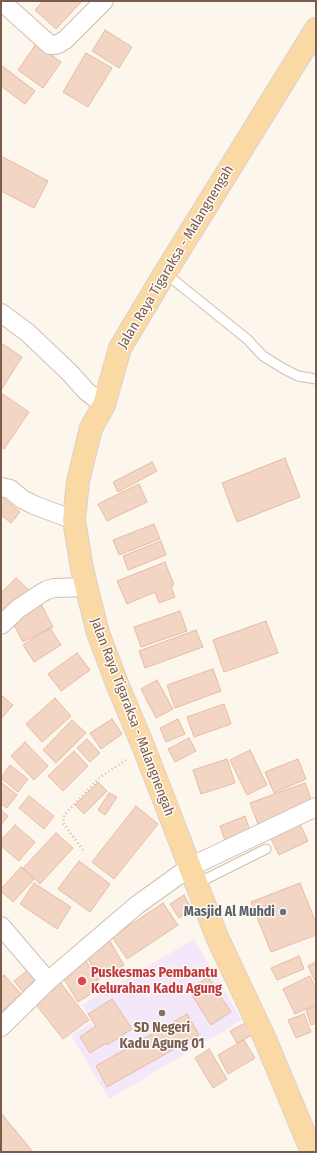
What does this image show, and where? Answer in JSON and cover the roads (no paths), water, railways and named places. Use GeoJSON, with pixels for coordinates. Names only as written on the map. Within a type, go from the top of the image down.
{"type":"FeatureCollection","features":[{"type":"Feature","properties":{"kind":"main road","name":"Jalan Raya Tigaraksa - Malangnengah"},"geometry":{"type":"LineString","coordinates":[[312,1152],[265,1039],[217,937],[98,633],[82,569],[74,520],[78,481],[91,428],[104,405],[120,348],[316,29]]}},
{"type":"Feature","properties":{"kind":"street"},"geometry":{"type":"LineString","coordinates":[[1,1],[50,45],[55,45],[65,40],[104,1]]}},
{"type":"Feature","properties":{"kind":"street"},"geometry":{"type":"LineString","coordinates":[[1,312],[28,333],[70,373],[86,391],[104,405]]}},
{"type":"Feature","properties":{"kind":"street"},"geometry":{"type":"LineString","coordinates":[[1,487],[10,489],[22,499],[34,505],[74,520]]}},
{"type":"Feature","properties":{"kind":"street"},"geometry":{"type":"LineString","coordinates":[[1,625],[18,609],[47,590],[54,588],[86,587]]}},
{"type":"Feature","properties":{"kind":"street"},"geometry":{"type":"LineString","coordinates":[[1,1027],[48,981],[136,905],[193,876],[316,807]]}},
{"type":"Feature","properties":{"kind":"street"},"geometry":{"type":"LineString","coordinates":[[1,926],[48,981]]}},
{"type":"Feature","properties":{"kind":"lane"},"geometry":{"type":"LineString","coordinates":[[165,273],[247,338],[264,356],[298,376],[316,379]]}},
{"type":"Feature","properties":{"kind":"lane"},"geometry":{"type":"LineString","coordinates":[[193,876],[266,849]]}},
{"type":"Feature","properties":{"kind":"place","name":"Masjid Al Muhdi"},"geometry":{"type":"Point","coordinates":[283,912]}},
{"type":"Feature","properties":{"kind":"place","name":"Puskesmas Pembantu Kelurahan Kadu Agung"},"geometry":{"type":"Point","coordinates":[82,981]}},
{"type":"Feature","properties":{"kind":"place","name":"SD Negeri Kadu Agung 01"},"geometry":{"type":"Point","coordinates":[162,1013]}}]}
